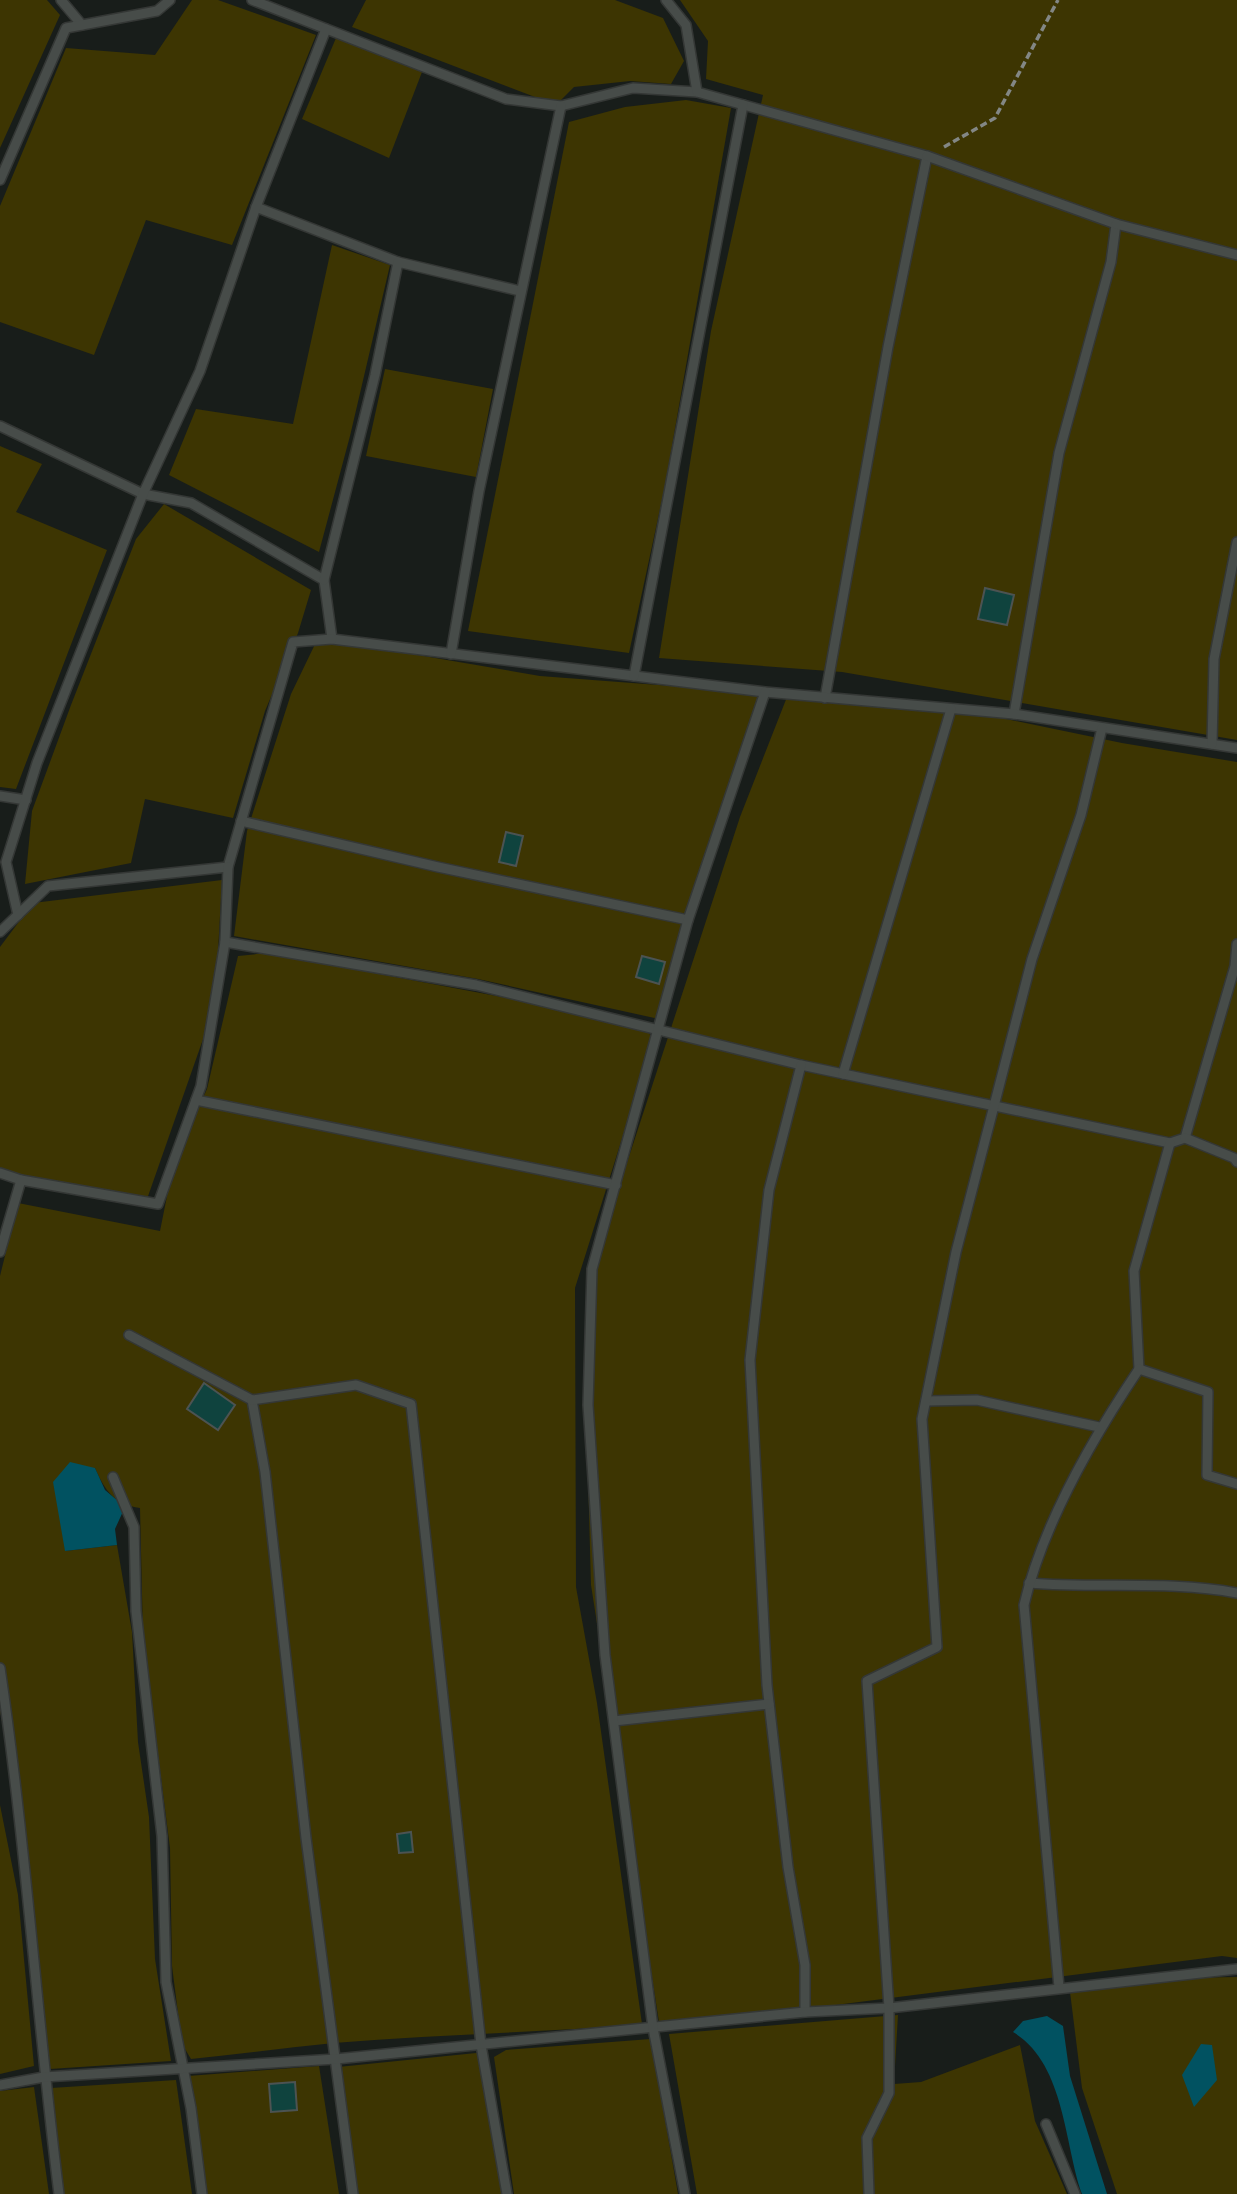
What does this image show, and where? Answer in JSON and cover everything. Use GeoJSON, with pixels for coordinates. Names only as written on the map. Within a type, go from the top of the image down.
{"type":"FeatureCollection","features":[{"type":"Feature","properties":{"kind":"lane"},"geometry":{"type":"LineString","coordinates":[[61,0],[82,25]]}},
{"type":"Feature","properties":{"kind":"lane"},"geometry":{"type":"LineString","coordinates":[[0,180],[66,28],[157,11],[170,0]]}},
{"type":"Feature","properties":{"kind":"lane"},"geometry":{"type":"LineString","coordinates":[[252,0],[351,36],[506,99],[561,106],[633,88],[697,92],[927,156],[1116,224],[1237,255]]}},
{"type":"Feature","properties":{"kind":"lane"},"geometry":{"type":"LineString","coordinates":[[666,0],[686,25],[697,92]]}},
{"type":"Feature","properties":{"kind":"lane"},"geometry":{"type":"LineString","coordinates":[[18,915],[6,862],[26,800],[143,494],[200,371],[256,207],[326,29]]}},
{"type":"Feature","properties":{"kind":"lane"},"geometry":{"type":"LineString","coordinates":[[634,676],[743,105]]}},
{"type":"Feature","properties":{"kind":"lane"},"geometry":{"type":"LineString","coordinates":[[451,654],[479,491],[561,106]]}},
{"type":"Feature","properties":{"kind":"lane"},"geometry":{"type":"LineString","coordinates":[[825,698],[886,360],[927,156]]}},
{"type":"Feature","properties":{"kind":"lane"},"geometry":{"type":"LineString","coordinates":[[256,207],[398,262],[520,291]]}},
{"type":"Feature","properties":{"kind":"lane"},"geometry":{"type":"LineString","coordinates":[[1014,715],[1059,453],[1111,262],[1116,224]]}},
{"type":"Feature","properties":{"kind":"lane"},"geometry":{"type":"LineString","coordinates":[[332,639],[324,580],[375,375],[398,262]]}},
{"type":"Feature","properties":{"kind":"lane"},"geometry":{"type":"LineString","coordinates":[[0,426],[143,494],[191,503],[324,580]]}},
{"type":"Feature","properties":{"kind":"lane"},"geometry":{"type":"LineString","coordinates":[[1212,744],[1214,659],[1237,542]]}},
{"type":"Feature","properties":{"kind":"lane"},"geometry":{"type":"LineString","coordinates":[[0,1173],[21,1180],[158,1204],[201,1086],[225,942],[228,867],[293,642],[332,639],[765,692],[1014,715],[1237,748]]}},
{"type":"Feature","properties":{"kind":"lane"},"geometry":{"type":"LineString","coordinates":[[685,2194],[653,2028],[606,1655],[588,1405],[592,1269],[688,920],[765,692]]}},
{"type":"Feature","properties":{"kind":"lane"},"geometry":{"type":"LineString","coordinates":[[843,1074],[951,709]]}},
{"type":"Feature","properties":{"kind":"lane"},"geometry":{"type":"LineString","coordinates":[[869,2194],[867,2138],[889,2092],[889,2008],[867,1681],[937,1647],[922,1419],[956,1252],[1032,959],[1081,815],[1102,728]]}},
{"type":"Feature","properties":{"kind":"lane"},"geometry":{"type":"LineString","coordinates":[[0,796],[26,800]]}},
{"type":"Feature","properties":{"kind":"lane"},"geometry":{"type":"LineString","coordinates":[[241,821],[438,867],[688,920]]}},
{"type":"Feature","properties":{"kind":"lane"},"geometry":{"type":"LineString","coordinates":[[0,932],[48,886],[228,867]]}},
{"type":"Feature","properties":{"kind":"lane"},"geometry":{"type":"LineString","coordinates":[[225,942],[476,985],[801,1065],[1170,1143],[1185,1138],[1234,1158],[1237,1162]]}},
{"type":"Feature","properties":{"kind":"lane"},"geometry":{"type":"LineString","coordinates":[[1185,1138],[1235,966],[1237,944]]}},
{"type":"Feature","properties":{"kind":"lane"},"geometry":{"type":"LineString","coordinates":[[801,1065],[769,1190],[750,1360],[756,1509],[769,1704],[788,1867],[804,1965],[805,2012]]}},
{"type":"Feature","properties":{"kind":"lane"},"geometry":{"type":"LineString","coordinates":[[196,1100],[616,1185]]}},
{"type":"Feature","properties":{"kind":"lane"},"geometry":{"type":"LineString","coordinates":[[1059,1987],[1024,1605],[1034,1562],[1099,1427],[1139,1369],[1134,1271],[1170,1143]]}},
{"type":"Feature","properties":{"kind":"lane"},"geometry":{"type":"LineString","coordinates":[[0,1252],[21,1180]]}},
{"type":"Feature","properties":{"kind":"lane"},"geometry":{"type":"LineString","coordinates":[[129,1335],[253,1400],[356,1385],[411,1404],[481,2045],[507,2194]]}},
{"type":"Feature","properties":{"kind":"lane"},"geometry":{"type":"LineString","coordinates":[[1139,1369],[1208,1392],[1207,1475],[1237,1484]]}},
{"type":"Feature","properties":{"kind":"lane"},"geometry":{"type":"LineString","coordinates":[[253,1400],[265,1472],[306,1838],[353,2194]]}},
{"type":"Feature","properties":{"kind":"lane"},"geometry":{"type":"LineString","coordinates":[[926,1401],[978,1400],[1099,1427]]}},
{"type":"Feature","properties":{"kind":"lane"},"geometry":{"type":"LineString","coordinates":[[113,1478],[134,1527],[136,1611],[162,1836],[166,1982],[191,2108],[202,2194]]}},
{"type":"Feature","properties":{"kind":"lane"},"geometry":{"type":"LineString","coordinates":[[1029,1583],[1075,1587],[1198,1586],[1237,1593]]}},
{"type":"Feature","properties":{"kind":"lane"},"geometry":{"type":"LineString","coordinates":[[0,1668],[15,1772],[44,2077],[59,2194]]}},
{"type":"Feature","properties":{"kind":"lane"},"geometry":{"type":"LineString","coordinates":[[614,1721],[769,1704]]}},
{"type":"Feature","properties":{"kind":"lane"},"geometry":{"type":"LineString","coordinates":[[0,2085],[44,2077],[335,2059],[805,2012],[889,2008],[1237,1969]]}},
{"type":"Feature","properties":{"kind":"lane"},"geometry":{"type":"LineString","coordinates":[[1046,2124],[1075,2194]]}},
{"type":"Feature","properties":{"kind":"path"},"geometry":{"type":"LineString","coordinates":[[927,156],[995,118],[1058,0]]}},
{"type":"Feature","properties":{"kind":"shaded area"},"geometry":{"type":"Polygon","coordinates":[[[0,0],[47,0],[60,15],[0,148],[0,0]]]}},
{"type":"Feature","properties":{"kind":"shaded area"},"geometry":{"type":"Polygon","coordinates":[[[192,0],[218,0],[316,35],[232,245],[146,220],[94,355],[0,322],[0,206],[66,48],[155,55],[192,0]]]}},
{"type":"Feature","properties":{"kind":"shaded area"},"geometry":{"type":"Polygon","coordinates":[[[366,0],[615,0],[663,18],[684,61],[671,84],[630,81],[574,87],[556,105],[352,27],[366,0]]]}},
{"type":"Feature","properties":{"kind":"shaded area"},"geometry":{"type":"Polygon","coordinates":[[[680,0],[1237,0],[1237,740],[842,672],[659,658],[711,331],[763,95],[706,79],[708,41],[680,0]]]}},
{"type":"Feature","properties":{"kind":"shaded area"},"geometry":{"type":"Polygon","coordinates":[[[336,38],[422,72],[389,158],[302,119],[336,38]]]}},
{"type":"Feature","properties":{"kind":"shaded area"},"geometry":{"type":"Polygon","coordinates":[[[686,100],[731,108],[665,486],[629,653],[468,631],[569,122],[625,107],[686,100]]]}},
{"type":"Feature","properties":{"kind":"shaded area"},"geometry":{"type":"Polygon","coordinates":[[[332,245],[390,265],[350,436],[319,552],[169,475],[196,409],[293,424],[332,245]]]}},
{"type":"Feature","properties":{"kind":"shaded area"},"geometry":{"type":"Polygon","coordinates":[[[385,369],[493,389],[476,477],[366,456],[385,369]]]}},
{"type":"Feature","properties":{"kind":"shaded area"},"geometry":{"type":"Polygon","coordinates":[[[0,446],[42,464],[16,512],[107,550],[16,789],[0,787],[0,446]]]}},
{"type":"Feature","properties":{"kind":"shaded area"},"geometry":{"type":"Polygon","coordinates":[[[164,504],[311,590],[298,633],[265,711],[233,818],[145,799],[131,863],[25,884],[32,811],[136,539],[164,504]]]}},
{"type":"Feature","properties":{"kind":"shaded area"},"geometry":{"type":"Polygon","coordinates":[[[318,638],[540,676],[765,693],[751,747],[724,814],[659,1019],[478,979],[234,936],[247,831],[291,694],[318,638]]]}},
{"type":"Feature","properties":{"kind":"shaded area"},"geometry":{"type":"Polygon","coordinates":[[[787,697],[963,710],[1122,743],[1237,762],[1237,1958],[1222,1956],[812,2008],[659,2022],[591,1585],[586,1405],[588,1282],[740,817],[787,697]]]}},
{"type":"Feature","properties":{"kind":"shaded area"},"geometry":{"type":"Polygon","coordinates":[[[222,880],[215,1005],[146,1202],[0,1174],[0,947],[33,903],[222,880]]]}},
{"type":"Feature","properties":{"kind":"shaded area"},"geometry":{"type":"Polygon","coordinates":[[[267,953],[528,1002],[649,1033],[653,1040],[575,1288],[576,1587],[597,1703],[642,2024],[372,2040],[191,2059],[182,2044],[172,1966],[170,1848],[143,1637],[140,1508],[124,1504],[112,1496],[95,1468],[65,1551],[117,1545],[132,1632],[138,1742],[149,1817],[155,1959],[171,2061],[50,2069],[32,1900],[0,1710],[0,1276],[18,1203],[160,1231],[175,1156],[207,1089],[238,956],[267,953]]]}},
{"type":"Feature","properties":{"kind":"shaded area"},"geometry":{"type":"Polygon","coordinates":[[[0,1805],[18,1895],[34,2066],[0,2074],[0,1805]]]}},
{"type":"Feature","properties":{"kind":"shaded area"},"geometry":{"type":"Polygon","coordinates":[[[1237,1977],[1237,2194],[1117,2194],[1082,2088],[1070,1992],[1181,1978],[1237,1977]]]}},
{"type":"Feature","properties":{"kind":"shaded area"},"geometry":{"type":"Polygon","coordinates":[[[898,2015],[894,2084],[921,2082],[1020,2045],[1035,2121],[1067,2194],[697,2194],[669,2034],[898,2015]]]}},
{"type":"Feature","properties":{"kind":"shaded area"},"geometry":{"type":"Polygon","coordinates":[[[651,2039],[678,2194],[514,2194],[494,2057],[506,2050],[651,2039]]]}},
{"type":"Feature","properties":{"kind":"shaded area"},"geometry":{"type":"Polygon","coordinates":[[[486,2052],[502,2194],[356,2194],[338,2067],[486,2052]]]}},
{"type":"Feature","properties":{"kind":"shaded area"},"geometry":{"type":"Polygon","coordinates":[[[319,2066],[339,2194],[206,2194],[188,2076],[319,2066]]]}},
{"type":"Feature","properties":{"kind":"shaded area"},"geometry":{"type":"Polygon","coordinates":[[[176,2080],[192,2194],[63,2194],[51,2088],[176,2080]]]}},
{"type":"Feature","properties":{"kind":"shaded area"},"geometry":{"type":"Polygon","coordinates":[[[34,2087],[49,2194],[0,2194],[0,2091],[34,2087]]]}},
{"type":"Feature","properties":{"kind":"water"},"geometry":{"type":"Polygon","coordinates":[[[70,1462],[95,1468],[105,1490],[125,1507],[115,1529],[117,1545],[65,1551],[53,1482],[70,1462]]]}},
{"type":"Feature","properties":{"kind":"water"},"geometry":{"type":"Polygon","coordinates":[[[1047,2016],[1063,2026],[1070,2076],[1107,2194],[1082,2194],[1053,2083],[1030,2046],[1013,2032],[1023,2021],[1047,2016]]]}},
{"type":"Feature","properties":{"kind":"water"},"geometry":{"type":"Polygon","coordinates":[[[1201,2044],[1212,2045],[1217,2080],[1194,2107],[1182,2075],[1201,2044]]]}},
{"type":"Feature","properties":{"kind":"building"},"geometry":{"type":"Polygon","coordinates":[[[985,588],[1014,595],[1007,625],[978,619],[985,588]]]}},
{"type":"Feature","properties":{"kind":"building"},"geometry":{"type":"Polygon","coordinates":[[[506,832],[523,836],[516,866],[499,862],[506,832]]]}},
{"type":"Feature","properties":{"kind":"building"},"geometry":{"type":"Polygon","coordinates":[[[642,956],[665,962],[659,984],[636,977],[642,956]]]}},
{"type":"Feature","properties":{"kind":"building"},"geometry":{"type":"Polygon","coordinates":[[[204,1383],[235,1405],[218,1430],[187,1409],[204,1383]]]}},
{"type":"Feature","properties":{"kind":"building"},"geometry":{"type":"Polygon","coordinates":[[[411,1832],[413,1852],[399,1853],[397,1834],[411,1832]]]}},
{"type":"Feature","properties":{"kind":"building"},"geometry":{"type":"Polygon","coordinates":[[[295,2082],[297,2110],[271,2112],[269,2084],[295,2082]]]}}]}
